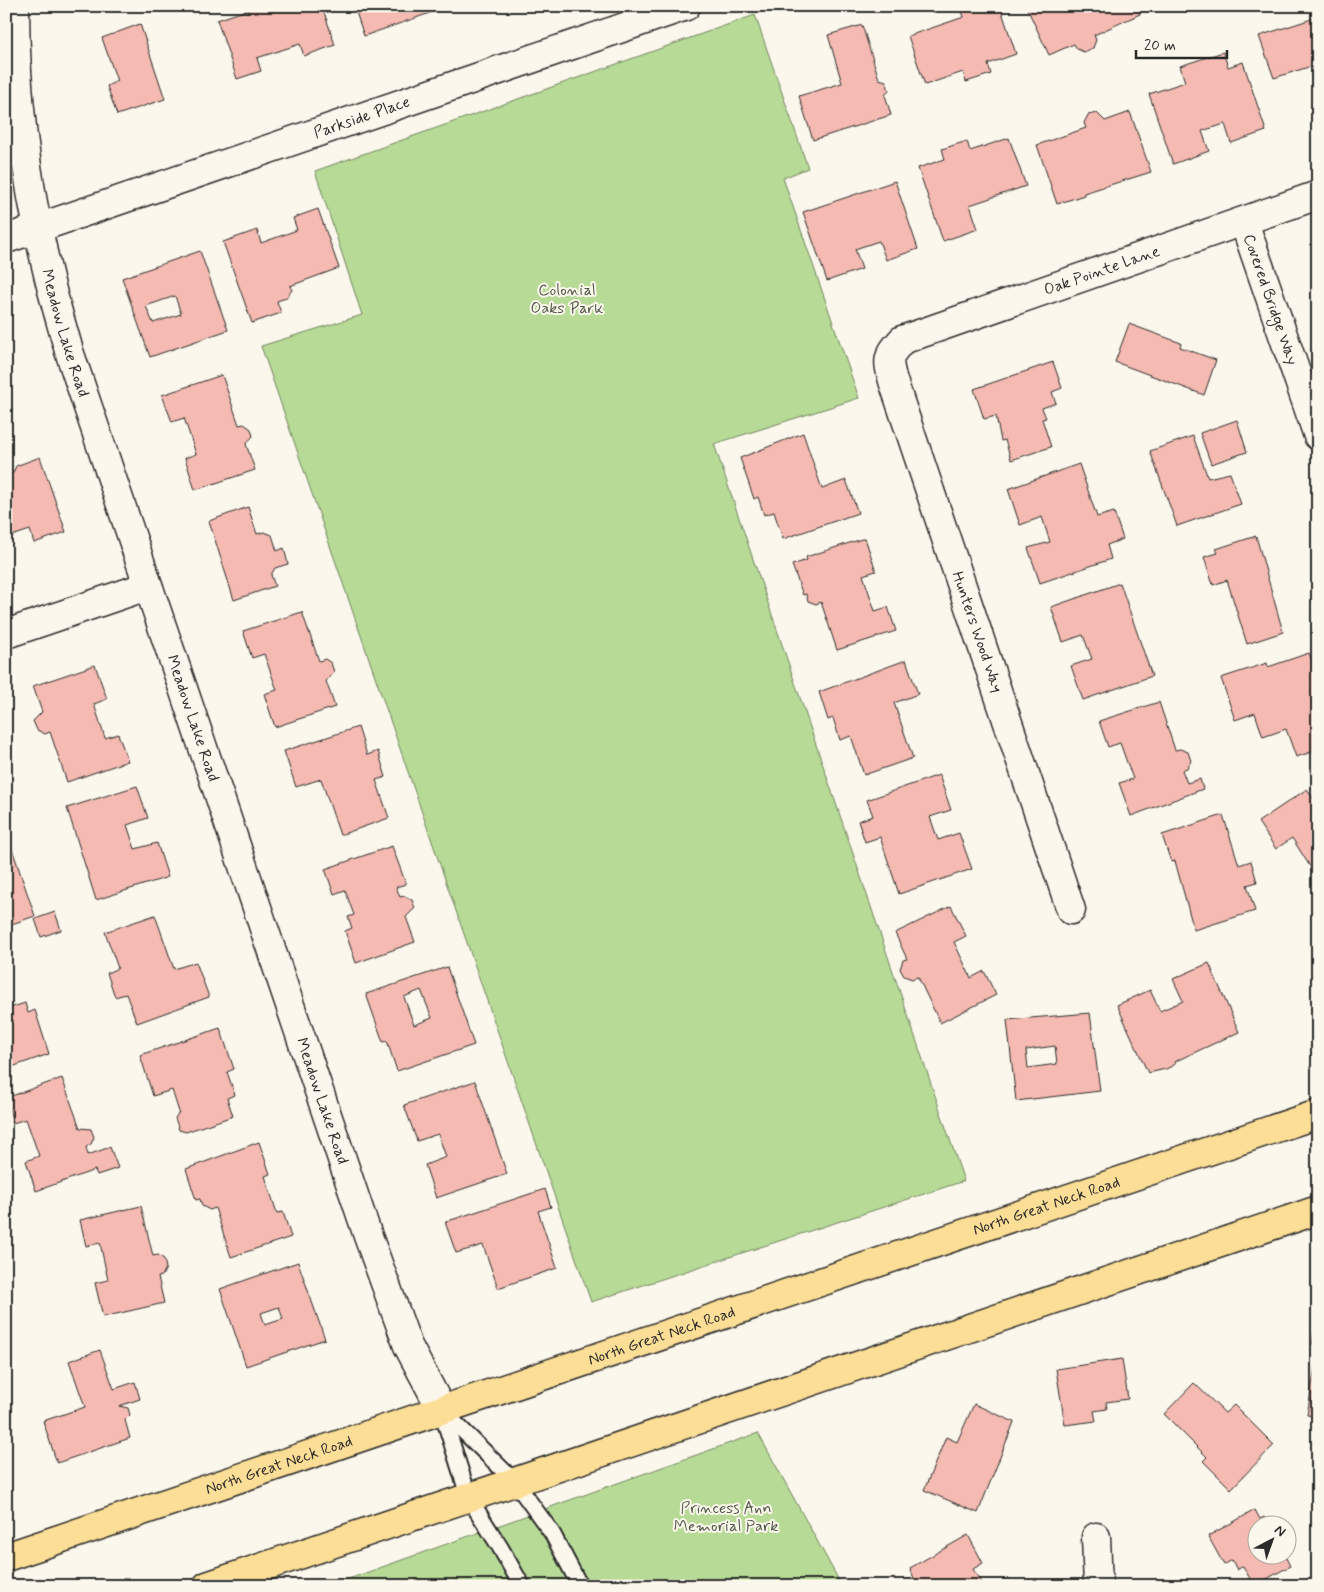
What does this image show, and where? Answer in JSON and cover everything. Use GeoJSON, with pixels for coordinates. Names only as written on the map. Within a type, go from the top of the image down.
{"type":"FeatureCollection","features":[{"type":"Feature","properties":{"kind":"main road","name":"North Great Neck Road"},"geometry":{"type":"LineString","coordinates":[[6,1557],[1318,1114]]}},
{"type":"Feature","properties":{"kind":"main road"},"geometry":{"type":"LineString","coordinates":[[207,1586],[1318,1210]]}},
{"type":"Feature","properties":{"kind":"street","name":"Meadow Lake Road"},"geometry":{"type":"LineString","coordinates":[[14,6],[24,138],[38,227],[48,275],[69,352],[371,1245],[408,1346],[442,1410]]}},
{"type":"Feature","properties":{"kind":"street","name":"Parkside Place"},"geometry":{"type":"LineString","coordinates":[[6,239],[686,6]]}},
{"type":"Feature","properties":{"kind":"street","name":"Oak Pointe Lane"},"geometry":{"type":"LineString","coordinates":[[890,353],[902,340],[1318,195]]}},
{"type":"Feature","properties":{"kind":"street","name":"Covered Bridge Way"},"geometry":{"type":"LineString","coordinates":[[1244,222],[1318,436]]}},
{"type":"Feature","properties":{"kind":"street","name":"Hunters Wood Way"},"geometry":{"type":"LineString","coordinates":[[890,353],[888,365],[1071,910]]}},
{"type":"Feature","properties":{"kind":"street"},"geometry":{"type":"LineString","coordinates":[[6,634],[147,586]]}},
{"type":"Feature","properties":{"kind":"street"},"geometry":{"type":"LineString","coordinates":[[1096,1537],[1098,1586]]}},
{"type":"Feature","properties":{"kind":"lane"},"geometry":{"type":"LineString","coordinates":[[442,1410],[515,1482],[552,1533],[580,1586]]}},
{"type":"Feature","properties":{"kind":"lane"},"geometry":{"type":"LineString","coordinates":[[442,1410],[468,1498],[500,1547],[522,1586]]}},
{"type":"Feature","properties":{"kind":"green space","name":"Colonial Oaks Park"},"geometry":{"type":"Polygon","coordinates":[[[755,15],[808,168],[783,178],[859,398],[714,444],[964,1181],[591,1302],[261,346],[362,315],[315,171],[755,15]]]}},
{"type":"Feature","properties":{"kind":"green space","name":"Princess Ann Memorial Park"},"geometry":{"type":"Polygon","coordinates":[[[758,1433],[842,1586],[329,1586],[758,1433]]]}},
{"type":"Feature","properties":{"kind":"building"},"geometry":{"type":"Polygon","coordinates":[[[259,6],[322,6],[335,45],[304,56],[300,44],[257,58],[261,71],[237,79],[217,20],[259,6]]]}},
{"type":"Feature","properties":{"kind":"building"},"geometry":{"type":"Polygon","coordinates":[[[354,6],[450,6],[364,36],[354,6]]]}},
{"type":"Feature","properties":{"kind":"building"},"geometry":{"type":"Polygon","coordinates":[[[960,6],[1000,6],[1016,54],[988,64],[991,74],[966,82],[963,72],[925,85],[908,36],[964,17],[960,6]]]}},
{"type":"Feature","properties":{"kind":"building"},"geometry":{"type":"Polygon","coordinates":[[[1026,6],[1137,6],[1140,14],[1094,35],[1096,40],[1093,48],[1084,52],[1077,49],[1074,44],[1049,55],[1026,6]]]}},
{"type":"Feature","properties":{"kind":"building"},"geometry":{"type":"Polygon","coordinates":[[[1318,17],[1318,64],[1274,78],[1259,36],[1318,17]]]}},
{"type":"Feature","properties":{"kind":"building"},"geometry":{"type":"Polygon","coordinates":[[[140,24],[165,99],[117,115],[107,86],[117,81],[102,38],[140,24]]]}},
{"type":"Feature","properties":{"kind":"building"},"geometry":{"type":"Polygon","coordinates":[[[862,25],[879,79],[886,81],[889,91],[885,95],[891,115],[813,140],[799,96],[842,83],[828,35],[862,25]]]}},
{"type":"Feature","properties":{"kind":"building"},"geometry":{"type":"Polygon","coordinates":[[[1223,52],[1228,67],[1243,62],[1266,131],[1231,143],[1225,124],[1202,131],[1209,151],[1173,164],[1149,94],[1185,82],[1180,66],[1223,52]]]}},
{"type":"Feature","properties":{"kind":"building"},"geometry":{"type":"Polygon","coordinates":[[[1130,112],[1151,172],[1084,193],[1084,195],[1057,204],[1037,145],[1086,128],[1084,123],[1088,115],[1097,113],[1105,121],[1130,112]]]}},
{"type":"Feature","properties":{"kind":"building"},"geometry":{"type":"Polygon","coordinates":[[[1009,138],[1026,186],[970,205],[978,229],[943,241],[918,168],[945,159],[942,149],[967,141],[970,151],[1009,138]]]}},
{"type":"Feature","properties":{"kind":"building"},"geometry":{"type":"Polygon","coordinates":[[[895,181],[918,249],[886,260],[879,241],[855,249],[862,269],[827,281],[803,212],[895,181]]]}},
{"type":"Feature","properties":{"kind":"building"},"geometry":{"type":"Polygon","coordinates":[[[318,209],[339,268],[290,286],[292,290],[286,298],[277,301],[281,313],[252,323],[223,242],[257,230],[261,243],[297,230],[293,218],[318,209]]]}},
{"type":"Feature","properties":{"kind":"building"},"geometry":{"type":"Polygon","coordinates":[[[200,251],[228,330],[150,357],[122,278],[200,251]],[[175,296],[146,306],[153,323],[181,314],[175,296]]]}},
{"type":"Feature","properties":{"kind":"building"},"geometry":{"type":"Polygon","coordinates":[[[1129,324],[1181,343],[1180,347],[1216,360],[1204,395],[1115,362],[1129,324]]]}},
{"type":"Feature","properties":{"kind":"building"},"geometry":{"type":"Polygon","coordinates":[[[1053,362],[1062,388],[1052,392],[1056,403],[1042,408],[1046,418],[1042,419],[1051,447],[1011,460],[1005,440],[1001,441],[996,416],[984,419],[974,389],[1053,362]]]}},
{"type":"Feature","properties":{"kind":"building"},"geometry":{"type":"Polygon","coordinates":[[[222,375],[239,425],[244,424],[251,429],[253,436],[246,444],[255,470],[195,490],[185,458],[196,454],[184,418],[172,422],[162,395],[222,375]]]}},
{"type":"Feature","properties":{"kind":"building"},"geometry":{"type":"Polygon","coordinates":[[[1237,420],[1247,452],[1211,464],[1200,433],[1237,420]]]}},
{"type":"Feature","properties":{"kind":"building"},"geometry":{"type":"Polygon","coordinates":[[[803,433],[822,489],[846,480],[858,513],[783,539],[774,512],[764,515],[758,497],[754,499],[740,458],[803,433]]]}},
{"type":"Feature","properties":{"kind":"building"},"geometry":{"type":"Polygon","coordinates":[[[1193,436],[1208,478],[1230,473],[1241,504],[1177,526],[1150,451],[1193,436]]]}},
{"type":"Feature","properties":{"kind":"building"},"geometry":{"type":"Polygon","coordinates":[[[40,457],[66,532],[34,543],[30,530],[6,538],[6,476],[13,473],[16,466],[40,457]]]}},
{"type":"Feature","properties":{"kind":"building"},"geometry":{"type":"Polygon","coordinates":[[[1079,464],[1097,517],[1114,512],[1123,539],[1107,545],[1111,559],[1040,583],[1028,548],[1050,542],[1042,517],[1020,525],[1008,489],[1079,464]]]}},
{"type":"Feature","properties":{"kind":"building"},"geometry":{"type":"Polygon","coordinates":[[[248,507],[257,534],[264,532],[272,535],[277,551],[284,548],[288,564],[275,568],[271,575],[275,586],[234,600],[209,521],[248,507]]]}},
{"type":"Feature","properties":{"kind":"building"},"geometry":{"type":"Polygon","coordinates":[[[1256,536],[1283,632],[1247,644],[1227,580],[1213,585],[1204,557],[1218,553],[1216,549],[1256,536]]]}},
{"type":"Feature","properties":{"kind":"building"},"geometry":{"type":"Polygon","coordinates":[[[865,538],[876,571],[863,575],[875,611],[888,607],[896,631],[837,650],[821,602],[816,604],[808,601],[806,594],[803,595],[792,565],[807,560],[806,557],[865,538]]]}},
{"type":"Feature","properties":{"kind":"building"},"geometry":{"type":"Polygon","coordinates":[[[1120,583],[1152,676],[1083,700],[1071,666],[1092,659],[1083,635],[1063,642],[1051,607],[1120,583]]]}},
{"type":"Feature","properties":{"kind":"building"},"geometry":{"type":"Polygon","coordinates":[[[302,612],[319,661],[325,659],[331,663],[334,672],[326,681],[335,707],[275,727],[264,694],[277,690],[264,654],[252,658],[243,631],[302,612]]]}},
{"type":"Feature","properties":{"kind":"building"},"geometry":{"type":"Polygon","coordinates":[[[1309,653],[1318,677],[1318,750],[1296,757],[1286,729],[1263,737],[1255,713],[1235,720],[1221,678],[1267,663],[1268,667],[1309,653]]]}},
{"type":"Feature","properties":{"kind":"building"},"geometry":{"type":"Polygon","coordinates":[[[906,660],[918,694],[894,703],[913,758],[864,775],[851,736],[840,740],[833,718],[828,720],[819,692],[906,660]]]}},
{"type":"Feature","properties":{"kind":"building"},"geometry":{"type":"Polygon","coordinates":[[[95,665],[107,699],[94,704],[105,738],[118,734],[128,761],[67,782],[50,732],[45,734],[37,730],[33,721],[42,712],[33,686],[95,665]]]}},
{"type":"Feature","properties":{"kind":"building"},"geometry":{"type":"Polygon","coordinates":[[[1159,702],[1175,750],[1180,749],[1188,752],[1191,761],[1187,768],[1182,770],[1187,783],[1200,779],[1203,789],[1131,816],[1119,783],[1133,779],[1120,743],[1108,747],[1099,721],[1159,702]]]}},
{"type":"Feature","properties":{"kind":"building"},"geometry":{"type":"Polygon","coordinates":[[[358,727],[367,755],[378,751],[386,777],[376,780],[389,818],[340,835],[321,779],[296,787],[284,751],[358,727]]]}},
{"type":"Feature","properties":{"kind":"building"},"geometry":{"type":"Polygon","coordinates":[[[939,775],[951,810],[930,817],[938,840],[959,833],[972,869],[899,894],[880,837],[865,842],[858,821],[873,816],[867,800],[939,775]]]}},
{"type":"Feature","properties":{"kind":"building"},"geometry":{"type":"Polygon","coordinates":[[[137,786],[148,818],[127,825],[135,849],[157,843],[168,877],[96,900],[67,808],[137,786]]]}},
{"type":"Feature","properties":{"kind":"building"},"geometry":{"type":"Polygon","coordinates":[[[1307,789],[1318,805],[1318,879],[1292,838],[1276,849],[1258,822],[1307,789]]]}},
{"type":"Feature","properties":{"kind":"building"},"geometry":{"type":"Polygon","coordinates":[[[1223,815],[1239,865],[1251,861],[1257,882],[1247,885],[1255,911],[1194,930],[1175,861],[1171,862],[1162,835],[1223,815]]]}},
{"type":"Feature","properties":{"kind":"building"},"geometry":{"type":"Polygon","coordinates":[[[10,843],[35,916],[6,926],[6,844],[10,843]]]}},
{"type":"Feature","properties":{"kind":"building"},"geometry":{"type":"Polygon","coordinates":[[[392,846],[406,884],[396,887],[400,897],[404,896],[412,900],[415,908],[406,917],[415,942],[356,963],[345,931],[352,928],[348,917],[354,915],[345,890],[334,894],[325,869],[392,846]]]}},
{"type":"Feature","properties":{"kind":"building"},"geometry":{"type":"Polygon","coordinates":[[[951,906],[966,936],[954,942],[971,978],[984,971],[996,995],[940,1023],[918,977],[912,979],[904,976],[900,969],[903,960],[907,959],[895,933],[951,906]]]}},
{"type":"Feature","properties":{"kind":"building"},"geometry":{"type":"Polygon","coordinates":[[[55,912],[61,930],[41,937],[35,919],[55,912]]]}},
{"type":"Feature","properties":{"kind":"building"},"geometry":{"type":"Polygon","coordinates":[[[155,915],[174,969],[196,962],[209,997],[137,1023],[126,994],[115,997],[107,973],[118,968],[105,932],[155,915]]]}},
{"type":"Feature","properties":{"kind":"building"},"geometry":{"type":"Polygon","coordinates":[[[1209,963],[1239,1032],[1176,1061],[1174,1065],[1166,1069],[1148,1073],[1117,1005],[1150,990],[1160,1011],[1183,1001],[1173,979],[1209,963]]]}},
{"type":"Feature","properties":{"kind":"building"},"geometry":{"type":"Polygon","coordinates":[[[447,967],[474,1045],[397,1071],[387,1041],[383,1042],[366,994],[447,967]],[[421,990],[404,997],[414,1025],[432,1018],[421,990]]]}},
{"type":"Feature","properties":{"kind":"building"},"geometry":{"type":"Polygon","coordinates":[[[6,996],[10,1008],[25,1003],[28,1013],[35,1010],[49,1054],[6,1069],[6,996]]]}},
{"type":"Feature","properties":{"kind":"building"},"geometry":{"type":"Polygon","coordinates":[[[1090,1013],[1100,1091],[1016,1101],[1007,1020],[1090,1013]],[[1055,1046],[1026,1050],[1028,1068],[1057,1064],[1055,1046]]]}},
{"type":"Feature","properties":{"kind":"building"},"geometry":{"type":"Polygon","coordinates":[[[220,1028],[234,1069],[227,1072],[235,1095],[227,1098],[233,1116],[186,1132],[179,1130],[175,1118],[179,1112],[172,1090],[153,1096],[140,1055],[220,1028]]]}},
{"type":"Feature","properties":{"kind":"building"},"geometry":{"type":"Polygon","coordinates":[[[62,1078],[80,1128],[91,1129],[94,1137],[91,1144],[86,1147],[88,1155],[110,1147],[118,1168],[97,1175],[95,1170],[36,1191],[26,1161],[39,1156],[26,1119],[13,1123],[6,1098],[62,1078]]]}},
{"type":"Feature","properties":{"kind":"building"},"geometry":{"type":"Polygon","coordinates":[[[475,1081],[507,1174],[436,1198],[425,1165],[446,1157],[438,1134],[417,1141],[404,1105],[475,1081]]]}},
{"type":"Feature","properties":{"kind":"building"},"geometry":{"type":"Polygon","coordinates":[[[259,1142],[270,1174],[265,1176],[277,1213],[283,1212],[291,1237],[231,1257],[215,1208],[210,1210],[202,1206],[200,1199],[196,1200],[186,1169],[259,1142]]]}},
{"type":"Feature","properties":{"kind":"building"},"geometry":{"type":"Polygon","coordinates":[[[545,1189],[551,1207],[538,1211],[557,1268],[498,1288],[483,1245],[456,1253],[445,1222],[545,1189]]]}},
{"type":"Feature","properties":{"kind":"building"},"geometry":{"type":"Polygon","coordinates":[[[141,1206],[153,1256],[158,1255],[164,1259],[166,1268],[162,1276],[158,1277],[164,1303],[103,1317],[95,1283],[108,1280],[100,1243],[86,1246],[80,1220],[141,1206]]]}},
{"type":"Feature","properties":{"kind":"building"},"geometry":{"type":"Polygon","coordinates":[[[298,1262],[325,1339],[246,1366],[220,1289],[298,1262]],[[279,1307],[261,1313],[265,1325],[283,1319],[279,1307]]]}},
{"type":"Feature","properties":{"kind":"building"},"geometry":{"type":"Polygon","coordinates":[[[1318,1315],[1318,1345],[1312,1344],[1318,1315]]]}},
{"type":"Feature","properties":{"kind":"building"},"geometry":{"type":"Polygon","coordinates":[[[100,1350],[114,1389],[135,1382],[140,1399],[119,1406],[128,1408],[130,1415],[125,1420],[130,1438],[57,1463],[43,1421],[85,1407],[69,1361],[100,1350]]]}},
{"type":"Feature","properties":{"kind":"building"},"geometry":{"type":"Polygon","coordinates":[[[1318,1356],[1318,1417],[1307,1415],[1318,1356]]]}},
{"type":"Feature","properties":{"kind":"building"},"geometry":{"type":"Polygon","coordinates":[[[1122,1359],[1128,1399],[1106,1402],[1107,1409],[1094,1411],[1096,1421],[1065,1425],[1056,1369],[1122,1359]]]}},
{"type":"Feature","properties":{"kind":"building"},"geometry":{"type":"Polygon","coordinates":[[[1194,1383],[1225,1413],[1234,1405],[1274,1445],[1231,1489],[1203,1461],[1207,1457],[1164,1414],[1194,1383]]]}},
{"type":"Feature","properties":{"kind":"building"},"geometry":{"type":"Polygon","coordinates":[[[974,1404],[1014,1422],[978,1513],[924,1490],[946,1437],[957,1442],[974,1404]]]}},
{"type":"Feature","properties":{"kind":"building"},"geometry":{"type":"Polygon","coordinates":[[[1255,1510],[1257,1514],[1248,1514],[1255,1510]]]}},
{"type":"Feature","properties":{"kind":"building"},"geometry":{"type":"Polygon","coordinates":[[[1246,1515],[1246,1564],[1289,1564],[1290,1566],[1254,1586],[1243,1566],[1237,1570],[1232,1560],[1224,1565],[1208,1536],[1246,1515]]]}},
{"type":"Feature","properties":{"kind":"building"},"geometry":{"type":"Polygon","coordinates":[[[968,1535],[983,1563],[973,1569],[983,1586],[917,1586],[910,1568],[968,1535]]]}}]}
